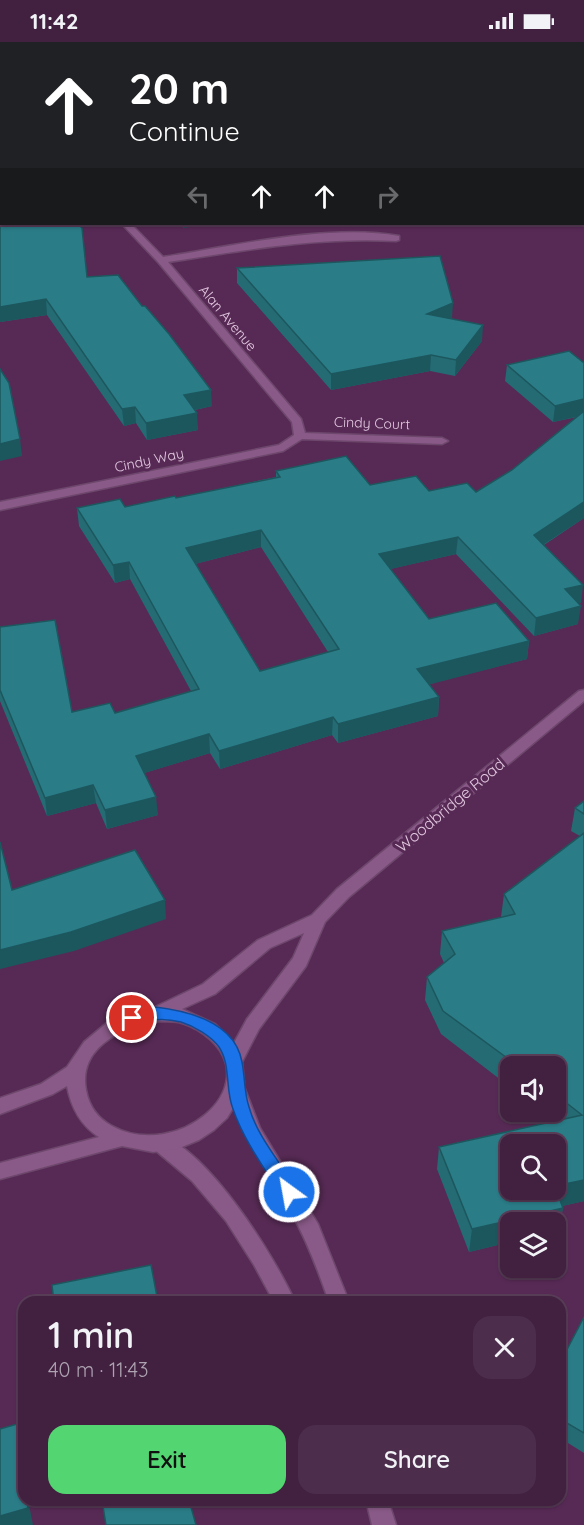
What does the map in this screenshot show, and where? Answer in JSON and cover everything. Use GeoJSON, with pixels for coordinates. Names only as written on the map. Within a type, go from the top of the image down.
{"type":"FeatureCollection","features":[{"type":"Feature","properties":{"kind":"street","name":"Alan Avenue"},"geometry":{"type":"LineString","coordinates":[[127,225],[161,260],[297,420],[300,436]]}},
{"type":"Feature","properties":{"kind":"street"},"geometry":{"type":"LineString","coordinates":[[161,260],[297,239],[352,236],[396,238]]}},
{"type":"Feature","properties":{"kind":"street","name":"Cindy Court"},"geometry":{"type":"LineString","coordinates":[[300,436],[442,441]]}},
{"type":"Feature","properties":{"kind":"street","name":"Cindy Way"},"geometry":{"type":"LineString","coordinates":[[0,506],[283,448],[300,436]]}},
{"type":"Feature","properties":{"kind":"street","name":"Woodbridge Road"},"geometry":{"type":"LineString","coordinates":[[234,1060],[253,1024],[300,961],[318,919],[343,893],[584,694]]}},
{"type":"Feature","properties":{"kind":"street","name":"Woodbridge Road"},"geometry":{"type":"LineString","coordinates":[[155,1014],[209,989],[264,944],[318,919]]}},
{"type":"Feature","properties":{"kind":"street"},"geometry":{"type":"LineString","coordinates":[[0,1106],[47,1089],[75,1071],[92,1042],[109,1028],[132,1018],[155,1014],[182,1016],[205,1026],[223,1040],[234,1060],[235,1084],[240,1108],[248,1126],[299,1209],[337,1296]]}},
{"type":"Feature","properties":{"kind":"street"},"geometry":{"type":"LineString","coordinates":[[75,1071],[78,1098],[87,1116],[101,1129],[120,1139],[141,1143],[162,1144],[188,1136],[211,1123],[227,1105],[235,1084]]}},
{"type":"Feature","properties":{"kind":"street"},"geometry":{"type":"LineString","coordinates":[[0,1171],[120,1139]]}},
{"type":"Feature","properties":{"kind":"street"},"geometry":{"type":"LineString","coordinates":[[162,1144],[195,1169],[256,1249],[282,1296]]}},
{"type":"Feature","properties":{"kind":"street"},"geometry":{"type":"LineString","coordinates":[[379,1506],[384,1525]]}},
{"type":"Feature","properties":{"kind":"building"},"geometry":{"type":"Polygon","coordinates":[[[0,225],[79,225],[82,228],[87,277],[118,275],[142,306],[145,306],[169,334],[211,390],[184,395],[197,413],[146,423],[135,407],[122,409],[46,299],[0,307],[0,225]]]}},
{"type":"Feature","properties":{"kind":"building"},"geometry":{"type":"Polygon","coordinates":[[[440,256],[453,303],[427,314],[483,325],[456,360],[431,355],[331,374],[237,268],[440,256]]]}},
{"type":"Feature","properties":{"kind":"building"},"geometry":{"type":"Polygon","coordinates":[[[569,351],[584,363],[584,399],[555,406],[507,365],[569,351]]]}},
{"type":"Feature","properties":{"kind":"building"},"geometry":{"type":"Polygon","coordinates":[[[0,369],[9,383],[20,439],[0,444],[0,369]]]}},
{"type":"Feature","properties":{"kind":"building"},"geometry":{"type":"Polygon","coordinates":[[[584,411],[584,502],[534,535],[583,585],[565,589],[581,606],[536,618],[458,537],[379,554],[429,619],[496,603],[529,641],[417,669],[439,697],[338,724],[333,717],[219,751],[209,734],[136,756],[156,797],[105,810],[93,785],[45,798],[0,690],[0,627],[55,620],[72,712],[110,703],[115,713],[199,689],[129,562],[113,565],[77,508],[120,499],[125,507],[175,496],[176,498],[280,477],[276,471],[346,456],[370,485],[416,476],[429,491],[467,483],[476,492],[512,470],[584,411]],[[261,530],[186,548],[260,671],[339,649],[261,530]]]}},
{"type":"Feature","properties":{"kind":"building"},"geometry":{"type":"Polygon","coordinates":[[[584,801],[584,814],[575,808],[584,801]]]}},
{"type":"Feature","properties":{"kind":"building"},"geometry":{"type":"Polygon","coordinates":[[[584,833],[584,1180],[566,1184],[566,1134],[500,1134],[500,1200],[560,1200],[563,1208],[546,1212],[500,1212],[500,1223],[472,1229],[439,1147],[551,1122],[566,1122],[566,1119],[582,1115],[566,1103],[566,1056],[504,1056],[443,1011],[427,977],[455,954],[442,931],[515,914],[504,894],[584,833]]]}},
{"type":"Feature","properties":{"kind":"building"},"geometry":{"type":"Polygon","coordinates":[[[0,842],[12,890],[135,850],[165,900],[71,932],[0,950],[0,842]]]}},
{"type":"Feature","properties":{"kind":"building"},"geometry":{"type":"Polygon","coordinates":[[[151,1265],[157,1296],[53,1296],[52,1285],[151,1265]]]}},
{"type":"Feature","properties":{"kind":"building"},"geometry":{"type":"Polygon","coordinates":[[[584,1317],[584,1433],[566,1422],[566,1352],[584,1317]]]}},
{"type":"Feature","properties":{"kind":"building"},"geometry":{"type":"Polygon","coordinates":[[[18,1424],[18,1506],[28,1506],[28,1508],[0,1516],[0,1429],[18,1424]]]}},
{"type":"Feature","properties":{"kind":"building"},"geometry":{"type":"Polygon","coordinates":[[[103,1506],[191,1506],[196,1525],[106,1525],[103,1506]]]}},
{"type":"Feature","properties":{"kind":"route"},"geometry":{"type":"LineString","coordinates":[[132,1018],[155,1014],[182,1016],[205,1026],[223,1040],[234,1060],[235,1084],[240,1108],[248,1126],[289,1192]]}}]}
